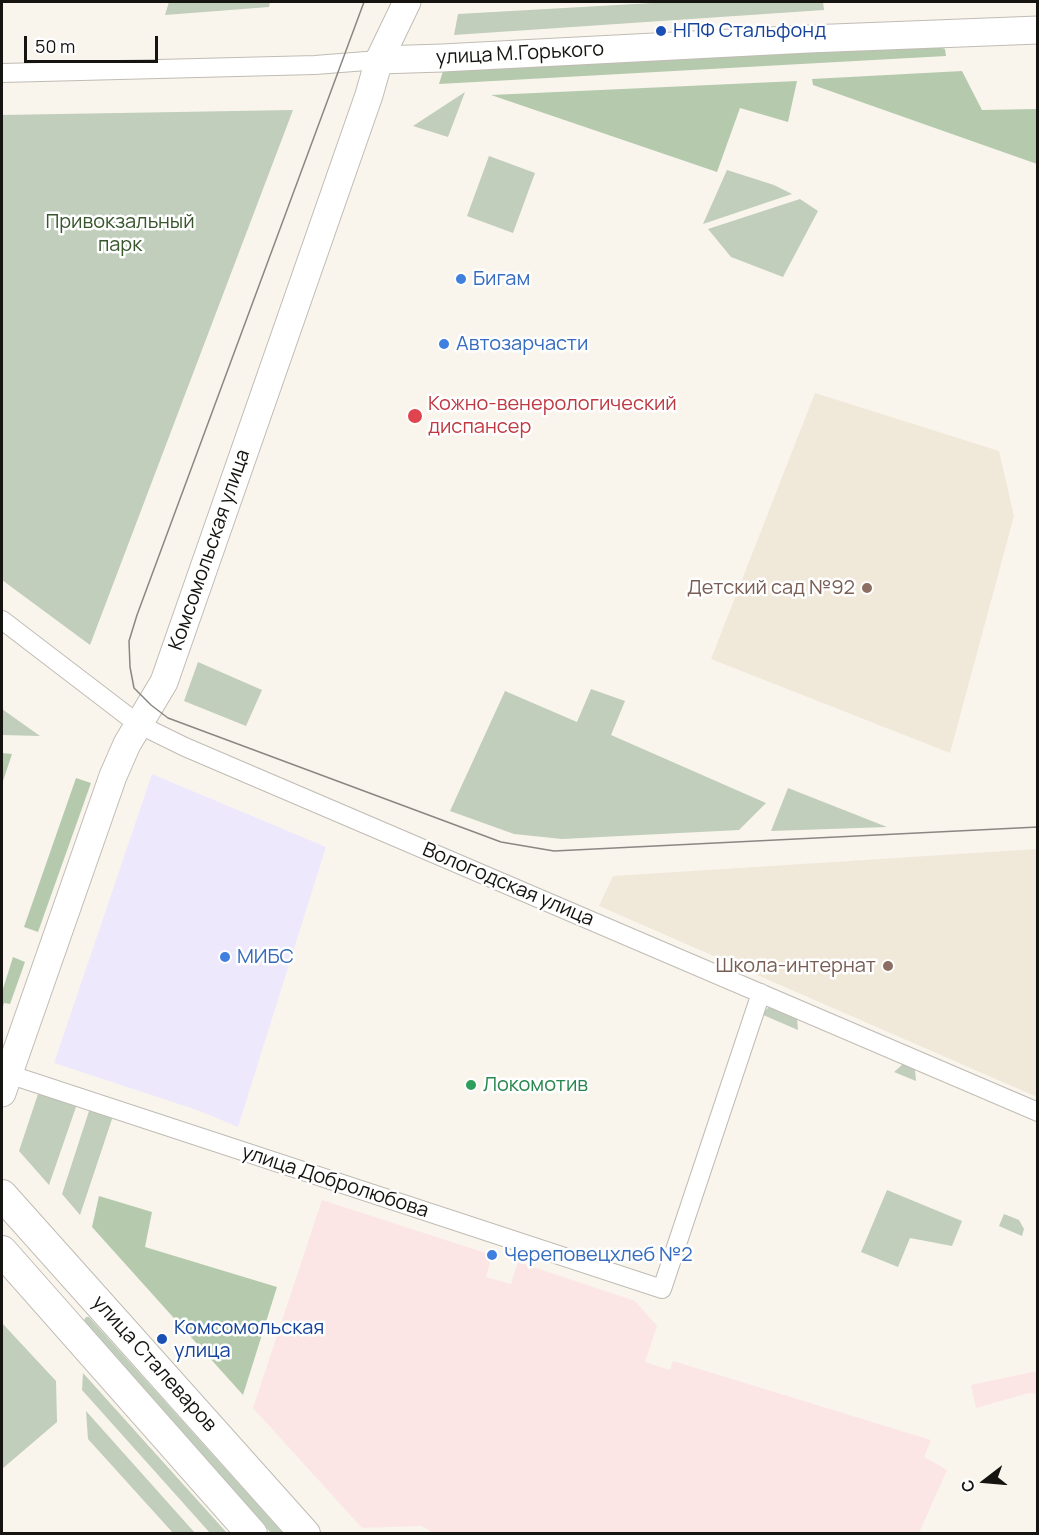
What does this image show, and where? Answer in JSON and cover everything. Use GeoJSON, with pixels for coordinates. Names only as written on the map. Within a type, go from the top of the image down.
{"type":"FeatureCollection","features":[{"type":"Feature","properties":{"kind":"main road","name":"улица Сталеваров"},"geometry":{"type":"LineString","coordinates":[[2,1196],[305,1533]]}},
{"type":"Feature","properties":{"kind":"main road","name":"улица Сталеваров"},"geometry":{"type":"LineString","coordinates":[[2,1251],[252,1533]]}},
{"type":"Feature","properties":{"kind":"street","name":"Комсомольская улица"},"geometry":{"type":"LineString","coordinates":[[5,1083],[113,776],[138,724],[164,682],[366,105],[379,60],[406,2]]}},
{"type":"Feature","properties":{"kind":"street","name":"улица М.Горького"},"geometry":{"type":"LineString","coordinates":[[2,73],[315,65],[808,39],[1038,30]]}},
{"type":"Feature","properties":{"kind":"street","name":"Вологодская улица"},"geometry":{"type":"LineString","coordinates":[[2,620],[138,724],[185,747],[1038,1112]]}},
{"type":"Feature","properties":{"kind":"street","name":"улица Добролюбова"},"geometry":{"type":"LineString","coordinates":[[5,1083],[662,1289],[761,993]]}},
{"type":"Feature","properties":{"kind":"shaded area","name":"Детский сад №92"},"geometry":{"type":"Polygon","coordinates":[[[815,393],[999,451],[1014,516],[950,753],[711,659],[815,393]]]}},
{"type":"Feature","properties":{"kind":"shaded area"},"geometry":{"type":"Polygon","coordinates":[[[152,774],[326,847],[238,1127],[197,1110],[54,1063],[152,774]]]}},
{"type":"Feature","properties":{"kind":"shaded area","name":"Школа-интернат"},"geometry":{"type":"Polygon","coordinates":[[[1037,849],[1037,1097],[599,906],[613,876],[1037,849]]]}},
{"type":"Feature","properties":{"kind":"shaded area"},"geometry":{"type":"Polygon","coordinates":[[[322,1200],[492,1255],[486,1277],[511,1284],[518,1262],[635,1301],[657,1326],[645,1362],[670,1370],[673,1361],[931,1440],[924,1457],[947,1470],[919,1533],[436,1534],[421,1526],[362,1528],[253,1408],[322,1200]]]}},
{"type":"Feature","properties":{"kind":"shaded area"},"geometry":{"type":"Polygon","coordinates":[[[1037,1371],[1037,1394],[1029,1393],[976,1408],[971,1385],[1037,1371]]]}},
{"type":"Feature","properties":{"kind":"green space"},"geometry":{"type":"Polygon","coordinates":[[[169,2],[270,2],[269,7],[165,15],[169,2]]]}},
{"type":"Feature","properties":{"kind":"green space"},"geometry":{"type":"Polygon","coordinates":[[[670,2],[823,2],[824,10],[454,35],[458,14],[670,2]]]}},
{"type":"Feature","properties":{"kind":"green space"},"geometry":{"type":"Polygon","coordinates":[[[932,44],[945,49],[946,56],[439,84],[443,71],[932,44]]]}},
{"type":"Feature","properties":{"kind":"green space"},"geometry":{"type":"Polygon","coordinates":[[[962,71],[982,110],[1037,109],[1037,164],[813,85],[812,79],[962,71]]]}},
{"type":"Feature","properties":{"kind":"green space"},"geometry":{"type":"Polygon","coordinates":[[[797,81],[788,122],[740,108],[717,172],[491,95],[797,81]]]}},
{"type":"Feature","properties":{"kind":"green space"},"geometry":{"type":"Polygon","coordinates":[[[465,92],[448,137],[413,126],[465,92]]]}},
{"type":"Feature","properties":{"kind":"green space","name":"Привокзальный парк"},"geometry":{"type":"Polygon","coordinates":[[[293,110],[90,645],[2,580],[2,115],[293,110]]]}},
{"type":"Feature","properties":{"kind":"green space"},"geometry":{"type":"Polygon","coordinates":[[[489,156],[535,173],[513,233],[467,216],[489,156]]]}},
{"type":"Feature","properties":{"kind":"green space"},"geometry":{"type":"Polygon","coordinates":[[[727,170],[774,185],[792,194],[703,224],[727,170]]]}},
{"type":"Feature","properties":{"kind":"green space"},"geometry":{"type":"Polygon","coordinates":[[[800,199],[818,211],[783,277],[731,257],[708,229],[800,199]]]}},
{"type":"Feature","properties":{"kind":"green space"},"geometry":{"type":"Polygon","coordinates":[[[198,662],[262,690],[246,726],[184,701],[198,662]]]}},
{"type":"Feature","properties":{"kind":"green space"},"geometry":{"type":"Polygon","coordinates":[[[591,689],[625,701],[611,735],[766,803],[739,830],[562,839],[514,834],[450,811],[505,691],[577,722],[591,689]]]}},
{"type":"Feature","properties":{"kind":"green space"},"geometry":{"type":"Polygon","coordinates":[[[2,709],[40,736],[2,735],[2,709]]]}},
{"type":"Feature","properties":{"kind":"green space"},"geometry":{"type":"Polygon","coordinates":[[[2,753],[12,754],[2,784],[2,753]]]}},
{"type":"Feature","properties":{"kind":"green space"},"geometry":{"type":"Polygon","coordinates":[[[76,778],[91,783],[38,932],[24,927],[76,778]]]}},
{"type":"Feature","properties":{"kind":"green space"},"geometry":{"type":"Polygon","coordinates":[[[788,788],[887,827],[771,831],[788,788]]]}},
{"type":"Feature","properties":{"kind":"green space"},"geometry":{"type":"Polygon","coordinates":[[[13,957],[25,962],[10,1004],[4,1003],[2,1011],[2,992],[13,957]]]}},
{"type":"Feature","properties":{"kind":"green space"},"geometry":{"type":"Polygon","coordinates":[[[769,1007],[797,1018],[798,1030],[761,1014],[769,1007]]]}},
{"type":"Feature","properties":{"kind":"green space"},"geometry":{"type":"Polygon","coordinates":[[[903,1064],[915,1070],[916,1081],[894,1072],[903,1064]]]}},
{"type":"Feature","properties":{"kind":"green space"},"geometry":{"type":"Polygon","coordinates":[[[39,1091],[77,1104],[49,1185],[19,1151],[39,1091]]]}},
{"type":"Feature","properties":{"kind":"green space"},"geometry":{"type":"Polygon","coordinates":[[[90,1108],[113,1116],[80,1215],[62,1194],[90,1108]]]}},
{"type":"Feature","properties":{"kind":"green space"},"geometry":{"type":"Polygon","coordinates":[[[887,1190],[962,1221],[952,1246],[910,1238],[898,1267],[861,1252],[887,1190]]]}},
{"type":"Feature","properties":{"kind":"green space"},"geometry":{"type":"Polygon","coordinates":[[[99,1196],[152,1212],[145,1247],[277,1287],[243,1395],[92,1227],[99,1196]]]}},
{"type":"Feature","properties":{"kind":"green space"},"geometry":{"type":"Polygon","coordinates":[[[1004,1214],[1019,1220],[1024,1229],[1022,1236],[999,1226],[1004,1214]]]}},
{"type":"Feature","properties":{"kind":"green space"},"geometry":{"type":"Polygon","coordinates":[[[86,1317],[89,1317],[283,1533],[271,1533],[82,1323],[86,1317]]]}},
{"type":"Feature","properties":{"kind":"green space"},"geometry":{"type":"Polygon","coordinates":[[[2,1323],[56,1381],[57,1422],[2,1469],[2,1323]]]}},
{"type":"Feature","properties":{"kind":"green space"},"geometry":{"type":"Polygon","coordinates":[[[83,1373],[227,1533],[210,1533],[82,1390],[83,1373]]]}},
{"type":"Feature","properties":{"kind":"green space"},"geometry":{"type":"Polygon","coordinates":[[[86,1411],[195,1533],[173,1533],[88,1439],[86,1411]]]}},
{"type":"Feature","properties":{"kind":"tram line"},"geometry":{"type":"LineString","coordinates":[[364,2],[137,615],[129,641],[134,688],[168,718],[501,842],[554,851],[1038,827]]}},
{"type":"Feature","properties":{"kind":"place","name":"НПФ Стальфонд"},"geometry":{"type":"Point","coordinates":[661,31]}},
{"type":"Feature","properties":{"kind":"place","name":"Бигам"},"geometry":{"type":"Point","coordinates":[461,279]}},
{"type":"Feature","properties":{"kind":"place","name":"Автозарчасти"},"geometry":{"type":"Point","coordinates":[444,344]}},
{"type":"Feature","properties":{"kind":"place","name":"Кожно-венерологический диспансер"},"geometry":{"type":"Point","coordinates":[415,416]}},
{"type":"Feature","properties":{"kind":"place","name":"Детский сад №92"},"geometry":{"type":"Point","coordinates":[867,588]}},
{"type":"Feature","properties":{"kind":"place","name":"МИБС"},"geometry":{"type":"Point","coordinates":[225,957]}},
{"type":"Feature","properties":{"kind":"place","name":"Школа-интернат"},"geometry":{"type":"Point","coordinates":[888,966]}},
{"type":"Feature","properties":{"kind":"place","name":"Локомотив"},"geometry":{"type":"Point","coordinates":[471,1085]}},
{"type":"Feature","properties":{"kind":"place","name":"Череповецхлеб №2"},"geometry":{"type":"Point","coordinates":[492,1255]}},
{"type":"Feature","properties":{"kind":"place","name":"Комсомольская улица"},"geometry":{"type":"Point","coordinates":[162,1339]}}]}
